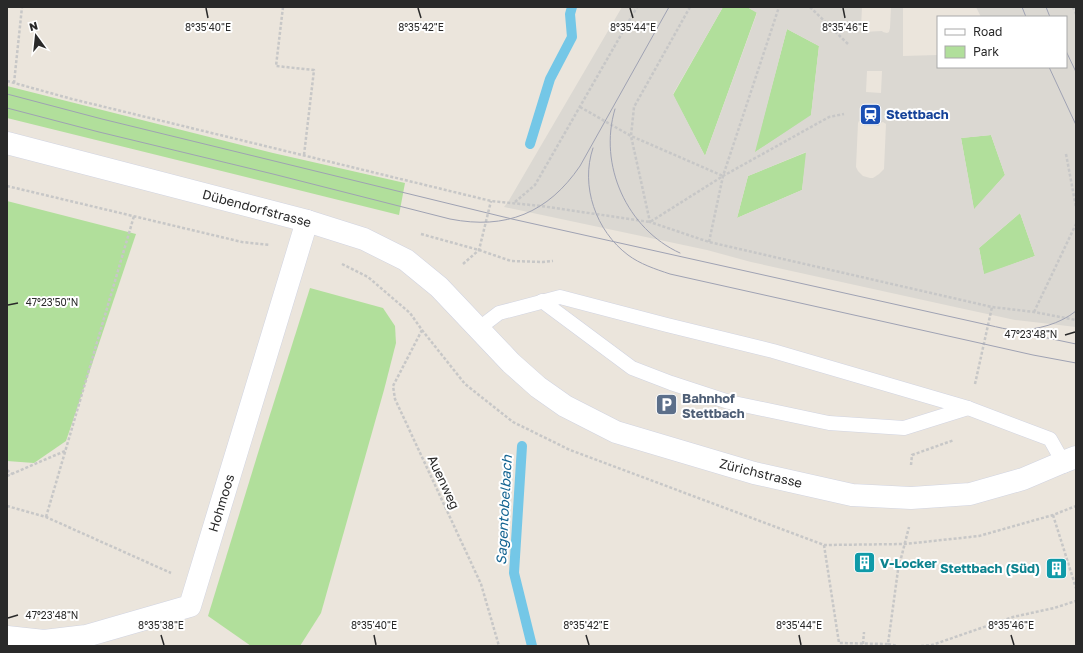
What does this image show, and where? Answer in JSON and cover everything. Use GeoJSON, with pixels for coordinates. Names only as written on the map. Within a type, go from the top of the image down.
{"type":"FeatureCollection","features":[{"type":"Feature","properties":{"kind":"street","name":"Dübendorfstrasse"},"geometry":{"type":"LineString","coordinates":[[7,143],[307,221],[364,239],[406,260],[439,287],[478,329]]}},
{"type":"Feature","properties":{"kind":"street","name":"Hohmoos"},"geometry":{"type":"LineString","coordinates":[[7,637],[44,641],[86,636],[190,606],[307,221]]}},
{"type":"Feature","properties":{"kind":"street","name":"Zürichstrasse"},"geometry":{"type":"LineString","coordinates":[[478,329],[511,363],[538,387],[565,406],[616,432],[754,473],[852,495],[911,498],[970,494],[1023,479],[1070,460]]}},
{"type":"Feature","properties":{"kind":"lane"},"geometry":{"type":"LineString","coordinates":[[478,329],[499,314],[560,296],[667,325],[774,351],[968,408],[1050,439],[1070,460]]}},
{"type":"Feature","properties":{"kind":"lane"},"geometry":{"type":"LineString","coordinates":[[542,301],[632,368],[671,383],[729,402],[829,423],[904,428],[968,408]]}},
{"type":"Feature","properties":{"kind":"path"},"geometry":{"type":"LineString","coordinates":[[14,83],[22,7]]}},
{"type":"Feature","properties":{"kind":"path"},"geometry":{"type":"LineString","coordinates":[[283,7],[276,66],[314,70],[304,155]]}},
{"type":"Feature","properties":{"kind":"path"},"geometry":{"type":"LineString","coordinates":[[515,203],[535,186],[638,7]]}},
{"type":"Feature","properties":{"kind":"path"},"geometry":{"type":"LineString","coordinates":[[650,222],[631,136],[634,107],[690,7]]}},
{"type":"Feature","properties":{"kind":"path"},"geometry":{"type":"LineString","coordinates":[[709,242],[724,176],[779,7]]}},
{"type":"Feature","properties":{"kind":"path"},"geometry":{"type":"LineString","coordinates":[[810,7],[849,45]]}},
{"type":"Feature","properties":{"kind":"path"},"geometry":{"type":"LineString","coordinates":[[1073,7],[1076,14]]}},
{"type":"Feature","properties":{"kind":"path"},"geometry":{"type":"LineString","coordinates":[[7,81],[72,99],[492,201],[650,222],[709,242],[992,307],[1034,312],[1076,320]]}},
{"type":"Feature","properties":{"kind":"path"},"geometry":{"type":"LineString","coordinates":[[580,107],[631,136],[724,176]]}},
{"type":"Feature","properties":{"kind":"path"},"geometry":{"type":"LineString","coordinates":[[650,222],[724,176],[829,118],[844,114]]}},
{"type":"Feature","properties":{"kind":"path"},"geometry":{"type":"LineString","coordinates":[[1066,154],[1076,207]]}},
{"type":"Feature","properties":{"kind":"path"},"geometry":{"type":"LineString","coordinates":[[7,186],[242,242],[299,249]]}},
{"type":"Feature","properties":{"kind":"path"},"geometry":{"type":"LineString","coordinates":[[463,264],[479,250],[492,201]]}},
{"type":"Feature","properties":{"kind":"path"},"geometry":{"type":"LineString","coordinates":[[46,517],[134,216]]}},
{"type":"Feature","properties":{"kind":"path"},"geometry":{"type":"LineString","coordinates":[[1034,312],[1076,224]]}},
{"type":"Feature","properties":{"kind":"path"},"geometry":{"type":"LineString","coordinates":[[420,234],[479,250],[511,261],[553,261]]}},
{"type":"Feature","properties":{"kind":"path","name":"Auenweg"},"geometry":{"type":"LineString","coordinates":[[341,263],[368,276],[410,314],[422,330],[394,386],[395,399],[480,584],[499,646]]}},
{"type":"Feature","properties":{"kind":"path"},"geometry":{"type":"LineString","coordinates":[[977,380],[992,307]]}},
{"type":"Feature","properties":{"kind":"path"},"geometry":{"type":"LineString","coordinates":[[911,465],[912,455],[958,439]]}},
{"type":"Feature","properties":{"kind":"path"},"geometry":{"type":"LineString","coordinates":[[7,476],[65,451]]}},
{"type":"Feature","properties":{"kind":"path"},"geometry":{"type":"LineString","coordinates":[[7,470],[12,474]]}},
{"type":"Feature","properties":{"kind":"path"},"geometry":{"type":"LineString","coordinates":[[7,506],[46,517],[197,584]]}},
{"type":"Feature","properties":{"kind":"path"},"geometry":{"type":"LineString","coordinates":[[1053,515],[1076,588]]}},
{"type":"Feature","properties":{"kind":"path"},"geometry":{"type":"LineString","coordinates":[[888,644],[898,570],[910,525]]}},
{"type":"Feature","properties":{"kind":"path"},"geometry":{"type":"LineString","coordinates":[[824,545],[839,643],[888,644],[897,646]]}},
{"type":"Feature","properties":{"kind":"path"},"geometry":{"type":"LineString","coordinates":[[921,646],[932,644],[1012,617],[1054,608],[1076,601]]}},
{"type":"Feature","properties":{"kind":"path"},"geometry":{"type":"LineString","coordinates":[[863,644],[864,632]]}},
{"type":"Feature","properties":{"kind":"green space"},"geometry":{"type":"Polygon","coordinates":[[[723,7],[747,7],[757,12],[705,156],[673,95],[723,7]]]}},
{"type":"Feature","properties":{"kind":"green space"},"geometry":{"type":"Polygon","coordinates":[[[787,29],[819,46],[811,116],[754,153],[787,29]]]}},
{"type":"Feature","properties":{"kind":"green space"},"geometry":{"type":"Polygon","coordinates":[[[7,86],[273,153],[405,183],[399,215],[7,118],[7,86]]]}},
{"type":"Feature","properties":{"kind":"green space"},"geometry":{"type":"Polygon","coordinates":[[[991,135],[1005,175],[974,210],[961,138],[991,135]]]}},
{"type":"Feature","properties":{"kind":"green space"},"geometry":{"type":"Polygon","coordinates":[[[807,152],[802,190],[737,218],[748,176],[807,152]]]}},
{"type":"Feature","properties":{"kind":"green space"},"geometry":{"type":"Polygon","coordinates":[[[7,201],[136,234],[66,441],[34,463],[7,461],[7,201]]]}},
{"type":"Feature","properties":{"kind":"green space"},"geometry":{"type":"Polygon","coordinates":[[[1020,213],[1035,256],[984,275],[979,248],[1020,213]]]}},
{"type":"Feature","properties":{"kind":"green space"},"geometry":{"type":"Polygon","coordinates":[[[310,288],[383,308],[395,326],[396,343],[321,613],[300,646],[251,646],[208,616],[310,288]]]}},
{"type":"Feature","properties":{"kind":"shaded area"},"geometry":{"type":"Polygon","coordinates":[[[622,7],[723,7],[673,94],[705,156],[757,13],[747,7],[862,7],[861,27],[863,32],[882,31],[887,33],[889,32],[890,28],[891,7],[903,7],[903,56],[937,55],[937,68],[1067,68],[1067,16],[980,16],[976,7],[1076,7],[1076,327],[1015,320],[751,262],[707,250],[504,207],[622,7]],[[787,29],[755,152],[811,115],[819,46],[787,29]],[[867,71],[866,92],[881,93],[882,71],[867,71]],[[859,121],[856,167],[863,176],[873,178],[884,169],[886,124],[883,122],[880,123],[879,126],[864,126],[863,122],[859,121]],[[991,135],[961,138],[974,209],[1005,175],[991,135]],[[806,152],[748,176],[737,218],[802,190],[806,152]],[[1020,213],[979,248],[984,274],[1035,256],[1020,213]]]}},
{"type":"Feature","properties":{"kind":"waterway","name":"Sagentobelbach"},"geometry":{"type":"LineString","coordinates":[[530,144],[550,79],[572,37],[570,14],[572,7]]}},
{"type":"Feature","properties":{"kind":"waterway","name":"Sagentobelbach"},"geometry":{"type":"LineString","coordinates":[[522,446],[514,573],[532,646]]}},
{"type":"Feature","properties":{"kind":"tram line"},"geometry":{"type":"LineString","coordinates":[[7,108],[450,219],[470,222],[489,222],[524,214],[540,206],[554,196],[568,182],[580,166],[669,7]]}},
{"type":"Feature","properties":{"kind":"tram line"},"geometry":{"type":"LineString","coordinates":[[1022,7],[1026,16]]}},
{"type":"Feature","properties":{"kind":"tram line"},"geometry":{"type":"LineString","coordinates":[[1046,7],[1050,16]]}},
{"type":"Feature","properties":{"kind":"tram line"},"geometry":{"type":"LineString","coordinates":[[1067,53],[1076,72]]}},
{"type":"Feature","properties":{"kind":"tram line"},"geometry":{"type":"LineString","coordinates":[[1049,68],[1076,125]]}},
{"type":"Feature","properties":{"kind":"tram line"},"geometry":{"type":"LineString","coordinates":[[7,94],[102,119],[512,219],[1010,330],[1032,329],[1056,323],[1070,316],[1076,311]]}},
{"type":"Feature","properties":{"kind":"tram line"},"geometry":{"type":"LineString","coordinates":[[615,109],[611,130],[611,152],[614,173],[621,193],[632,212],[645,228],[661,242],[680,253]]}},
{"type":"Feature","properties":{"kind":"tram line"},"geometry":{"type":"LineString","coordinates":[[593,148],[589,163],[588,177],[590,192],[599,221],[607,234],[617,245],[628,255],[648,266],[670,274],[1033,355],[1076,363]]}},
{"type":"Feature","properties":{"kind":"tram line"},"geometry":{"type":"LineString","coordinates":[[1019,332],[1076,344]]}},
{"type":"Feature","properties":{"kind":"place","name":"Stettbach"},"geometry":{"type":"Point","coordinates":[870,114]}},
{"type":"Feature","properties":{"kind":"place","name":"Bahnhof Stettbach"},"geometry":{"type":"Point","coordinates":[666,405]}},
{"type":"Feature","properties":{"kind":"place","name":"V-Locker"},"geometry":{"type":"Point","coordinates":[864,563]}},
{"type":"Feature","properties":{"kind":"place","name":"Stettbach (Süd)"},"geometry":{"type":"Point","coordinates":[1056,568]}}]}
